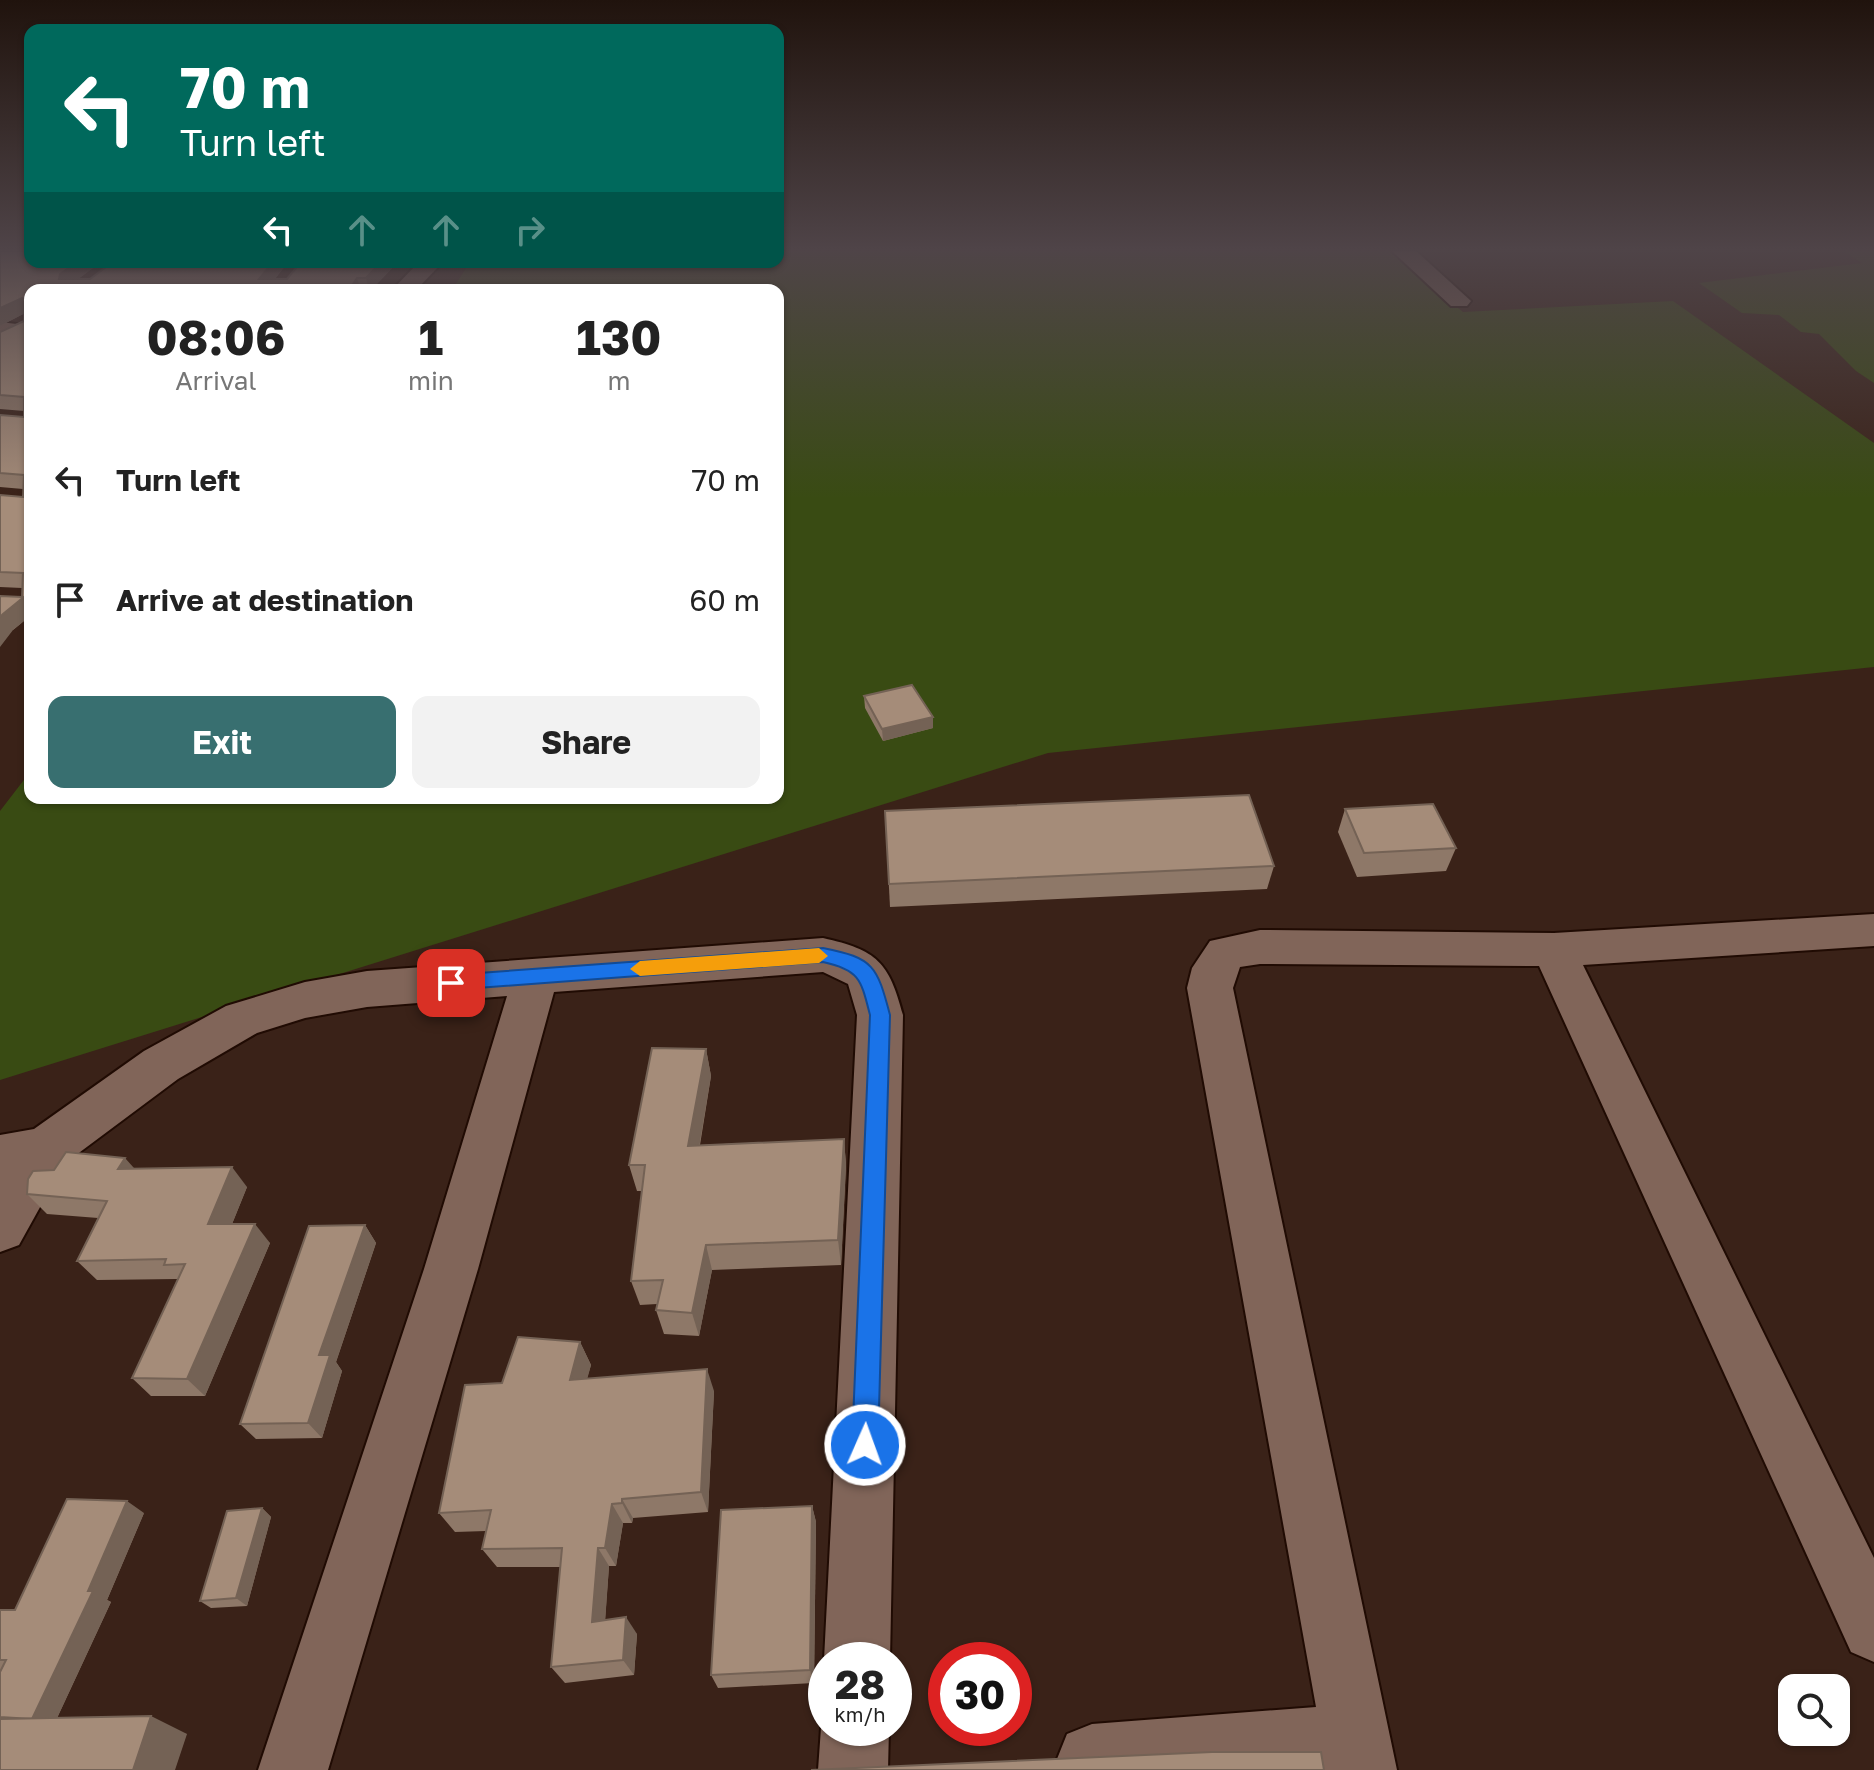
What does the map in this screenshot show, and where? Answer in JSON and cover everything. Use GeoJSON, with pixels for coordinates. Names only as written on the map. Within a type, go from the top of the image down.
{"type":"FeatureCollection","features":[{"type":"Feature","properties":{"kind":"street"},"geometry":{"type":"LineString","coordinates":[[1038,1763],[1359,1754],[1210,988],[1214,968],[1226,953],[1260,947],[1554,950],[1874,930]]}},
{"type":"Feature","properties":{"kind":"street"},"geometry":{"type":"LineString","coordinates":[[1554,950],[1874,1629]]}},
{"type":"Feature","properties":{"kind":"street"},"geometry":{"type":"LineString","coordinates":[[0,1228],[23,1153],[161,1065],[242,1019],[305,1000],[367,989],[823,955],[854,962],[871,981],[880,1015],[858,1642]]}},
{"type":"Feature","properties":{"kind":"street"},"geometry":{"type":"LineString","coordinates":[[293,1770],[451,1269],[536,976]]}},
{"type":"Feature","properties":{"kind":"street"},"geometry":{"type":"LineString","coordinates":[[853,1770],[854,1746]]}},
{"type":"Feature","properties":{"kind":"green space"},"geometry":{"type":"Polygon","coordinates":[[[784,334],[1719,334],[1874,443],[1874,667],[1048,753],[0,1080],[0,811],[24,780],[24,804],[784,804],[784,334]]]}},
{"type":"Feature","properties":{"kind":"green space"},"geometry":{"type":"Polygon","coordinates":[[[1815,334],[1874,334],[1874,383],[1856,371],[1815,334]]]}},
{"type":"Feature","properties":{"kind":"building"},"geometry":{"type":"Polygon","coordinates":[[[0,334],[24,334],[24,397],[0,395],[0,334]]]}},
{"type":"Feature","properties":{"kind":"building"},"geometry":{"type":"Polygon","coordinates":[[[0,415],[24,417],[24,475],[0,473],[0,415]]]}},
{"type":"Feature","properties":{"kind":"building"},"geometry":{"type":"Polygon","coordinates":[[[24,475],[24,597],[0,617],[0,596],[22,597],[23,573],[0,572],[0,495],[23,497],[24,475]]]}},
{"type":"Feature","properties":{"kind":"building"},"geometry":{"type":"Polygon","coordinates":[[[912,685],[933,717],[882,729],[864,696],[912,685]]]}},
{"type":"Feature","properties":{"kind":"building"},"geometry":{"type":"Polygon","coordinates":[[[1249,795],[1274,866],[889,884],[885,811],[1249,795]]]}},
{"type":"Feature","properties":{"kind":"building"},"geometry":{"type":"Polygon","coordinates":[[[1433,804],[1456,848],[1364,853],[1345,809],[1433,804]]]}},
{"type":"Feature","properties":{"kind":"building"},"geometry":{"type":"Polygon","coordinates":[[[652,1048],[706,1049],[688,1146],[844,1139],[838,1240],[706,1245],[692,1313],[656,1310],[663,1280],[631,1281],[645,1165],[629,1165],[652,1048]]]}},
{"type":"Feature","properties":{"kind":"building"},"geometry":{"type":"Polygon","coordinates":[[[66,1152],[125,1158],[118,1169],[232,1167],[208,1224],[255,1224],[187,1379],[132,1378],[185,1264],[164,1265],[166,1259],[77,1261],[107,1201],[27,1194],[28,1179],[33,1171],[54,1170],[66,1152]]]}},
{"type":"Feature","properties":{"kind":"building"},"geometry":{"type":"Polygon","coordinates":[[[365,1225],[319,1355],[330,1355],[308,1423],[240,1424],[309,1226],[365,1225]]]}},
{"type":"Feature","properties":{"kind":"building"},"geometry":{"type":"Polygon","coordinates":[[[518,1337],[580,1342],[570,1380],[707,1369],[701,1492],[622,1499],[622,1503],[612,1504],[605,1548],[598,1548],[592,1622],[626,1617],[623,1660],[551,1667],[562,1548],[482,1549],[491,1510],[439,1513],[465,1385],[502,1383],[518,1337]]]}},
{"type":"Feature","properties":{"kind":"building"},"geometry":{"type":"Polygon","coordinates":[[[67,1499],[127,1501],[88,1591],[93,1591],[32,1719],[0,1717],[0,1672],[6,1660],[0,1660],[0,1610],[15,1610],[67,1499]]]}},
{"type":"Feature","properties":{"kind":"building"},"geometry":{"type":"Polygon","coordinates":[[[812,1506],[808,1670],[711,1675],[721,1510],[812,1506]]]}},
{"type":"Feature","properties":{"kind":"building"},"geometry":{"type":"Polygon","coordinates":[[[262,1508],[236,1598],[200,1601],[227,1511],[262,1508]]]}},
{"type":"Feature","properties":{"kind":"building"},"geometry":{"type":"Polygon","coordinates":[[[151,1716],[133,1770],[0,1770],[0,1719],[151,1716]]]}},
{"type":"Feature","properties":{"kind":"building"},"geometry":{"type":"Polygon","coordinates":[[[1212,1752],[1321,1752],[1324,1770],[811,1770],[1212,1752]]]}},
{"type":"Feature","properties":{"kind":"slow traffic"},"geometry":{"type":"LineString","coordinates":[[640,969],[819,956]]}},
{"type":"Feature","properties":{"kind":"route"},"geometry":{"type":"LineString","coordinates":[[451,983],[823,955],[854,962],[871,981],[880,1015],[865,1445]]}}]}
